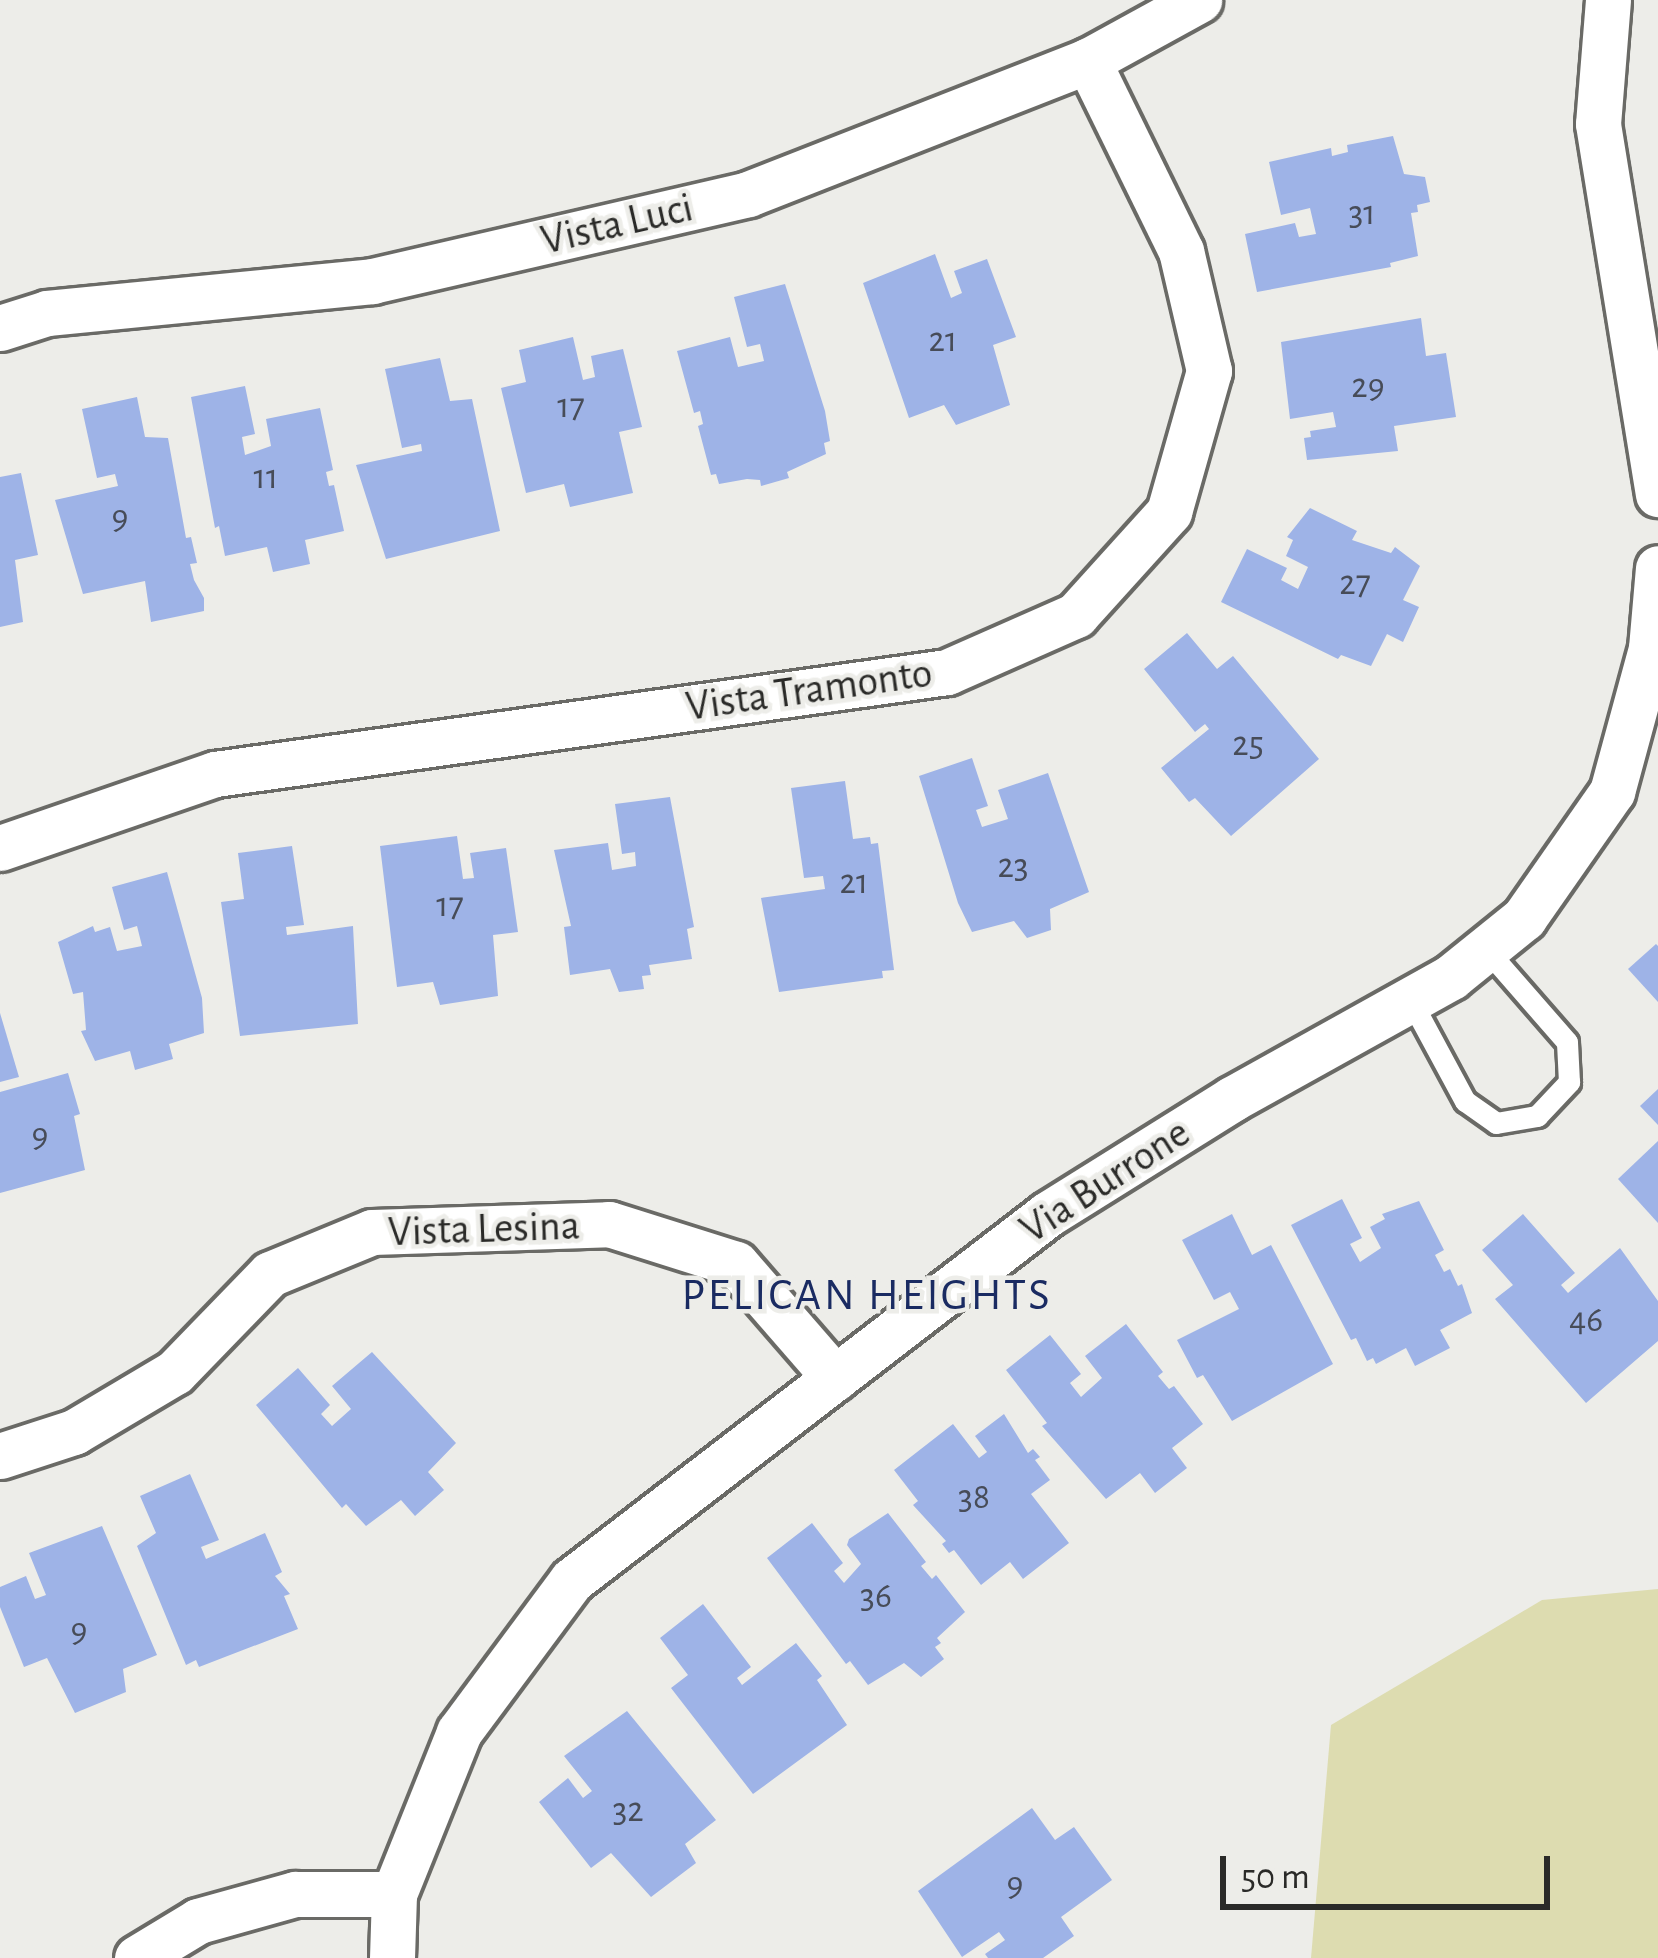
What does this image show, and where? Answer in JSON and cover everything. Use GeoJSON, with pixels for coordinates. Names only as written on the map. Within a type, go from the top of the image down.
{"type":"FeatureCollection","features":[{"type":"Feature","properties":{"kind":"street","name":"Vista Luci"},"geometry":{"type":"LineString","coordinates":[[0,328],[47,313],[372,280],[748,194],[1088,62],[1199,0]]}},
{"type":"Feature","properties":{"kind":"street"},"geometry":{"type":"LineString","coordinates":[[1608,0],[1598,124],[1658,494]]}},
{"type":"Feature","properties":{"kind":"street","name":"Vista Tramonto"},"geometry":{"type":"LineString","coordinates":[[0,848],[215,774],[946,672],[1076,615],[1169,512],[1209,370],[1181,251],[1088,62]]}},
{"type":"Feature","properties":{"kind":"street","name":"Via Burrone"},"geometry":{"type":"LineString","coordinates":[[392,1958],[394,1894],[459,1732],[572,1580],[1048,1214],[1232,1100],[1410,999],[1524,918],[1612,792],[1654,648],[1658,568]]}},
{"type":"Feature","properties":{"kind":"street","name":"Vista Lesina"},"geometry":{"type":"LineString","coordinates":[[0,1456],[74,1432],[175,1372],[270,1274],[372,1232],[609,1224],[630,1230],[736,1264],[835,1378]]}},
{"type":"Feature","properties":{"kind":"street"},"geometry":{"type":"LineString","coordinates":[[137,1958],[198,1921],[295,1894],[394,1894]]}},
{"type":"Feature","properties":{"kind":"lane"},"geometry":{"type":"LineString","coordinates":[[1410,999],[1465,1101],[1496,1123],[1537,1116],[1569,1082],[1567,1042],[1486,949]]}},
{"type":"Feature","properties":{"kind":"green space"},"geometry":{"type":"Polygon","coordinates":[[[1658,1589],[1658,1958],[1311,1958],[1331,1725],[1542,1600],[1658,1589]]]}},
{"type":"Feature","properties":{"kind":"building"},"geometry":{"type":"Polygon","coordinates":[[[1393,136],[1404,174],[1425,177],[1430,202],[1417,205],[1418,212],[1411,213],[1418,256],[1390,263],[1391,267],[1257,292],[1245,234],[1295,223],[1299,237],[1316,234],[1310,208],[1281,215],[1269,162],[1331,148],[1332,156],[1348,152],[1347,145],[1393,136]]]}},
{"type":"Feature","properties":{"kind":"building"},"geometry":{"type":"Polygon","coordinates":[[[935,254],[951,298],[962,293],[954,271],[987,259],[1016,337],[993,345],[1010,405],[956,425],[944,405],[909,418],[863,283],[935,254]]]}},
{"type":"Feature","properties":{"kind":"building"},"geometry":{"type":"Polygon","coordinates":[[[785,284],[825,411],[830,441],[824,443],[826,454],[787,472],[789,478],[761,486],[760,480],[747,479],[719,484],[716,474],[711,475],[698,426],[703,424],[700,411],[694,413],[677,351],[730,337],[738,367],[764,361],[760,344],[747,347],[734,297],[785,284]]]}},
{"type":"Feature","properties":{"kind":"building"},"geometry":{"type":"Polygon","coordinates":[[[1421,318],[1426,356],[1446,353],[1456,417],[1394,426],[1398,451],[1307,460],[1304,438],[1311,437],[1310,431],[1336,427],[1333,412],[1290,419],[1281,342],[1421,318]]]}},
{"type":"Feature","properties":{"kind":"building"},"geometry":{"type":"Polygon","coordinates":[[[573,337],[583,380],[595,377],[591,356],[623,349],[642,427],[619,432],[633,493],[570,507],[564,484],[526,493],[501,388],[526,382],[519,350],[573,337]]]}},
{"type":"Feature","properties":{"kind":"building"},"geometry":{"type":"Polygon","coordinates":[[[440,358],[450,401],[472,399],[500,531],[386,559],[356,465],[422,451],[421,444],[402,448],[385,369],[440,358]]]}},
{"type":"Feature","properties":{"kind":"building"},"geometry":{"type":"Polygon","coordinates":[[[245,386],[255,434],[242,437],[245,455],[271,446],[266,419],[320,408],[333,470],[326,472],[329,486],[334,485],[344,531],[305,540],[310,564],[273,572],[267,547],[225,556],[219,526],[215,528],[191,397],[245,386]]]}},
{"type":"Feature","properties":{"kind":"building"},"geometry":{"type":"Polygon","coordinates":[[[137,397],[145,437],[168,438],[186,538],[191,537],[197,563],[190,564],[204,598],[204,611],[151,622],[145,581],[83,594],[55,500],[118,486],[115,474],[97,478],[82,409],[137,397]]]}},
{"type":"Feature","properties":{"kind":"building"},"geometry":{"type":"Polygon","coordinates":[[[21,473],[38,555],[15,560],[23,622],[0,627],[0,477],[21,473]]]}},
{"type":"Feature","properties":{"kind":"building"},"geometry":{"type":"Polygon","coordinates":[[[1310,508],[1357,531],[1352,540],[1391,553],[1395,547],[1420,566],[1403,600],[1419,607],[1403,642],[1387,634],[1371,666],[1341,655],[1338,659],[1221,602],[1247,549],[1287,568],[1281,580],[1298,589],[1308,567],[1286,556],[1293,540],[1287,537],[1310,508]]]}},
{"type":"Feature","properties":{"kind":"building"},"geometry":{"type":"Polygon","coordinates":[[[1187,633],[1217,669],[1233,656],[1319,759],[1231,836],[1195,798],[1189,802],[1161,768],[1209,729],[1205,724],[1195,732],[1144,669],[1187,633]]]}},
{"type":"Feature","properties":{"kind":"building"},"geometry":{"type":"Polygon","coordinates":[[[972,758],[988,806],[976,810],[982,827],[1008,819],[998,790],[1048,773],[1089,892],[1050,909],[1051,930],[1027,938],[1014,921],[972,932],[958,903],[919,776],[972,758]]]}},
{"type":"Feature","properties":{"kind":"building"},"geometry":{"type":"Polygon","coordinates":[[[845,781],[853,839],[870,837],[871,844],[878,843],[894,970],[882,971],[883,978],[779,992],[761,898],[825,889],[823,876],[804,878],[791,788],[845,781]]]}},
{"type":"Feature","properties":{"kind":"building"},"geometry":{"type":"Polygon","coordinates":[[[670,797],[694,927],[687,929],[692,959],[649,965],[651,975],[642,976],[644,989],[619,992],[610,969],[570,975],[564,927],[571,926],[554,850],[608,843],[612,870],[636,866],[635,852],[622,854],[615,804],[670,797]]]}},
{"type":"Feature","properties":{"kind":"building"},"geometry":{"type":"Polygon","coordinates":[[[457,836],[463,879],[474,878],[470,853],[506,848],[518,932],[493,935],[498,996],[440,1005],[433,982],[397,987],[380,846],[457,836]]]}},
{"type":"Feature","properties":{"kind":"building"},"geometry":{"type":"Polygon","coordinates":[[[292,846],[304,925],[286,927],[287,935],[353,926],[358,1024],[240,1036],[221,902],[244,899],[238,853],[292,846]]]}},
{"type":"Feature","properties":{"kind":"building"},"geometry":{"type":"Polygon","coordinates":[[[167,872],[202,998],[204,1033],[169,1044],[173,1059],[135,1070],[130,1051],[95,1061],[81,1031],[86,1030],[83,992],[73,994],[58,942],[93,926],[95,932],[110,927],[117,951],[142,946],[137,926],[124,930],[112,887],[167,872]]]}},
{"type":"Feature","properties":{"kind":"building"},"geometry":{"type":"Polygon","coordinates":[[[1658,946],[1658,1002],[1628,969],[1658,946]]]}},
{"type":"Feature","properties":{"kind":"building"},"geometry":{"type":"Polygon","coordinates":[[[0,1013],[19,1077],[0,1082],[0,1013]]]}},
{"type":"Feature","properties":{"kind":"building"},"geometry":{"type":"Polygon","coordinates":[[[68,1073],[80,1114],[74,1116],[85,1170],[0,1193],[0,1092],[68,1073]]]}},
{"type":"Feature","properties":{"kind":"building"},"geometry":{"type":"Polygon","coordinates":[[[1658,1089],[1658,1125],[1640,1106],[1658,1089]]]}},
{"type":"Feature","properties":{"kind":"building"},"geometry":{"type":"Polygon","coordinates":[[[1658,1141],[1658,1223],[1618,1179],[1658,1141]]]}},
{"type":"Feature","properties":{"kind":"building"},"geometry":{"type":"Polygon","coordinates":[[[1342,1199],[1362,1238],[1350,1244],[1360,1262],[1381,1248],[1370,1227],[1385,1219],[1382,1214],[1419,1201],[1444,1250],[1435,1255],[1444,1272],[1450,1269],[1458,1286],[1462,1284],[1472,1313],[1440,1330],[1450,1348],[1415,1366],[1406,1348],[1376,1364],[1373,1358],[1367,1361],[1356,1338],[1351,1340],[1291,1225],[1342,1199]]]}},
{"type":"Feature","properties":{"kind":"building"},"geometry":{"type":"Polygon","coordinates":[[[1232,1214],[1252,1255],[1271,1245],[1333,1364],[1232,1421],[1203,1375],[1197,1378],[1177,1340],[1239,1309],[1230,1292],[1214,1300],[1182,1240],[1232,1214]]]}},
{"type":"Feature","properties":{"kind":"building"},"geometry":{"type":"Polygon","coordinates":[[[1523,1214],[1575,1273],[1561,1285],[1568,1293],[1620,1248],[1658,1301],[1658,1341],[1586,1403],[1495,1299],[1513,1285],[1482,1250],[1523,1214]]]}},
{"type":"Feature","properties":{"kind":"building"},"geometry":{"type":"Polygon","coordinates":[[[1126,1324],[1163,1372],[1158,1376],[1169,1389],[1174,1386],[1203,1424],[1172,1448],[1187,1468],[1155,1493],[1140,1473],[1106,1499],[1042,1426],[1047,1423],[1006,1370],[1050,1335],[1081,1374],[1070,1383],[1081,1397],[1102,1378],[1085,1356],[1126,1324]]]}},
{"type":"Feature","properties":{"kind":"building"},"geometry":{"type":"Polygon","coordinates":[[[372,1352],[456,1443],[428,1472],[444,1490],[415,1516],[401,1500],[366,1526],[346,1504],[342,1508],[256,1405],[298,1368],[330,1405],[321,1414],[332,1426],[351,1409],[332,1386],[372,1352]]]}},
{"type":"Feature","properties":{"kind":"building"},"geometry":{"type":"Polygon","coordinates":[[[1004,1414],[1028,1453],[1033,1449],[1040,1457],[1035,1460],[1050,1480],[1031,1494],[1069,1543],[1023,1579],[1010,1562],[981,1585],[954,1550],[949,1553],[942,1544],[946,1541],[913,1505],[918,1501],[894,1470],[953,1424],[979,1458],[987,1452],[975,1436],[1004,1414]]]}},
{"type":"Feature","properties":{"kind":"building"},"geometry":{"type":"Polygon","coordinates":[[[190,1474],[219,1540],[201,1547],[206,1559],[265,1533],[282,1572],[275,1576],[290,1594],[284,1596],[298,1629],[199,1667],[196,1660],[186,1665],[137,1546],[156,1533],[140,1496],[190,1474]]]}},
{"type":"Feature","properties":{"kind":"building"},"geometry":{"type":"Polygon","coordinates":[[[888,1513],[926,1562],[921,1566],[932,1579],[936,1575],[965,1612],[937,1638],[941,1643],[935,1647],[944,1659],[921,1677],[904,1663],[868,1685],[850,1661],[846,1664],[767,1558],[812,1523],[843,1563],[834,1571],[844,1583],[861,1564],[847,1545],[849,1539],[888,1513]]]}},
{"type":"Feature","properties":{"kind":"building"},"geometry":{"type":"Polygon","coordinates":[[[102,1526],[157,1655],[123,1669],[126,1692],[75,1713],[47,1658],[24,1667],[0,1607],[0,1587],[26,1576],[35,1599],[46,1595],[29,1553],[102,1526]]]}},
{"type":"Feature","properties":{"kind":"building"},"geometry":{"type":"Polygon","coordinates":[[[703,1604],[751,1667],[737,1678],[742,1685],[796,1643],[822,1676],[817,1680],[847,1725],[753,1794],[671,1688],[688,1675],[660,1638],[703,1604]]]}},
{"type":"Feature","properties":{"kind":"building"},"geometry":{"type":"Polygon","coordinates":[[[627,1711],[716,1820],[685,1844],[696,1863],[651,1897],[611,1853],[591,1868],[539,1802],[568,1778],[583,1798],[592,1791],[564,1756],[627,1711]]]}},
{"type":"Feature","properties":{"kind":"building"},"geometry":{"type":"Polygon","coordinates":[[[1032,1808],[1055,1840],[1074,1827],[1112,1880],[1061,1917],[1074,1936],[1043,1958],[988,1958],[985,1954],[1005,1940],[999,1932],[962,1957],[918,1891],[1032,1808]]]}},
{"type":"Feature","properties":{"kind":"district","name":"PELICAN HEIGHTS"},"geometry":{"type":"Point","coordinates":[867,1296]}}]}
